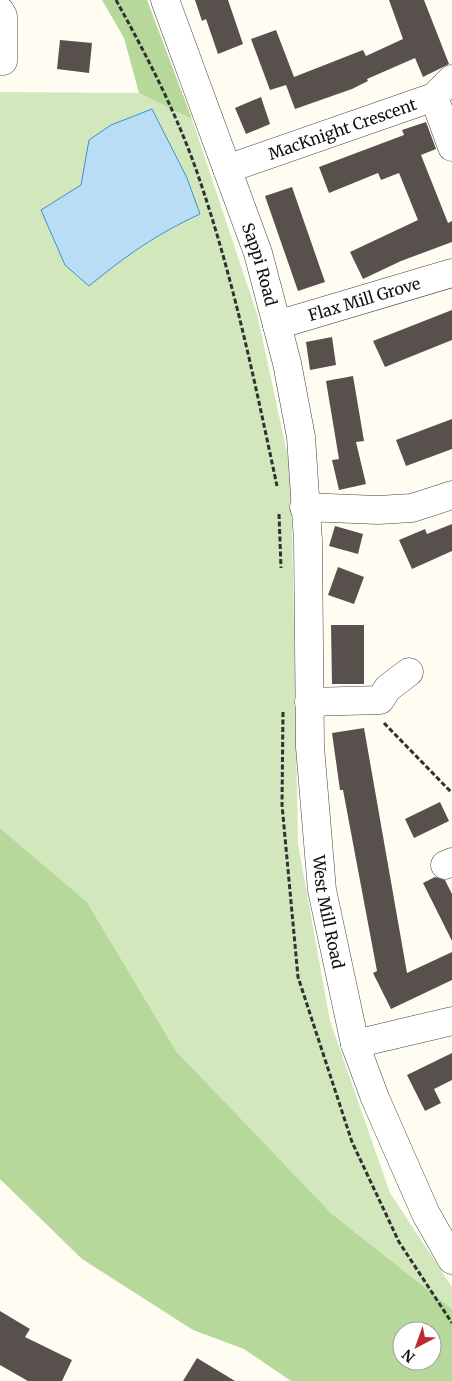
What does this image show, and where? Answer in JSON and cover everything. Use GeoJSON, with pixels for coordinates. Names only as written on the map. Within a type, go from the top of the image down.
{"type":"FeatureCollection","features":[{"type":"Feature","properties":{"kind":"street","name":"Sappi Road"},"geometry":{"type":"LineString","coordinates":[[165,0],[258,253],[277,325],[301,437],[291,506],[308,540]]}},
{"type":"Feature","properties":{"kind":"street"},"geometry":{"type":"LineString","coordinates":[[0,11],[3,16],[3,61]]}},
{"type":"Feature","properties":{"kind":"street","name":"MacKnight Crescent"},"geometry":{"type":"LineString","coordinates":[[227,169],[443,88]]}},
{"type":"Feature","properties":{"kind":"street"},"geometry":{"type":"LineString","coordinates":[[443,88],[452,147]]}},
{"type":"Feature","properties":{"kind":"street","name":"Flax Mill Grove"},"geometry":{"type":"LineString","coordinates":[[277,325],[452,273]]}},
{"type":"Feature","properties":{"kind":"street"},"geometry":{"type":"LineString","coordinates":[[291,506],[378,510],[412,508],[452,495]]}},
{"type":"Feature","properties":{"kind":"street","name":"West Mill Road"},"geometry":{"type":"LineString","coordinates":[[308,540],[296,704],[322,890],[355,1044],[375,1098],[422,1205],[452,1260]]}},
{"type":"Feature","properties":{"kind":"street"},"geometry":{"type":"LineString","coordinates":[[296,704],[380,700],[388,688],[409,672]]}},
{"type":"Feature","properties":{"kind":"street"},"geometry":{"type":"LineString","coordinates":[[355,1044],[452,1021]]}},
{"type":"Feature","properties":{"kind":"path"},"geometry":{"type":"LineString","coordinates":[[116,0],[152,64],[200,180],[245,335],[278,495]]}},
{"type":"Feature","properties":{"kind":"path"},"geometry":{"type":"LineString","coordinates":[[281,570],[291,506]]}},
{"type":"Feature","properties":{"kind":"path"},"geometry":{"type":"LineString","coordinates":[[296,704],[282,805],[298,977],[352,1142],[399,1242],[452,1323]]}},
{"type":"Feature","properties":{"kind":"path"},"geometry":{"type":"LineString","coordinates":[[377,716],[452,793]]}},
{"type":"Feature","properties":{"kind":"green space"},"geometry":{"type":"Polygon","coordinates":[[[102,0],[147,0],[192,119],[139,93],[124,38],[102,0]]]}},
{"type":"Feature","properties":{"kind":"green space"},"geometry":{"type":"Polygon","coordinates":[[[0,92],[139,93],[192,119],[257,314],[291,471],[298,844],[330,1021],[390,1193],[452,1287],[452,1309],[332,1214],[176,1051],[87,902],[0,828],[0,92]]]}},
{"type":"Feature","properties":{"kind":"green space"},"geometry":{"type":"Polygon","coordinates":[[[0,828],[87,902],[176,1051],[332,1214],[452,1309],[452,1381],[291,1381],[244,1349],[193,1330],[82,1259],[0,1179],[0,828]]]}},
{"type":"Feature","properties":{"kind":"water"},"geometry":{"type":"Polygon","coordinates":[[[152,109],[187,178],[200,214],[142,246],[89,286],[65,265],[41,210],[81,185],[89,140],[111,125],[152,109]]]}},
{"type":"Feature","properties":{"kind":"building"},"geometry":{"type":"Polygon","coordinates":[[[195,0],[228,0],[243,44],[218,54],[206,19],[202,21],[195,0]]]}},
{"type":"Feature","properties":{"kind":"building"},"geometry":{"type":"Polygon","coordinates":[[[389,0],[424,0],[449,64],[423,77],[415,58],[367,79],[368,81],[352,89],[295,109],[286,85],[270,90],[251,39],[276,30],[294,77],[363,50],[366,56],[403,39],[389,0]]]}},
{"type":"Feature","properties":{"kind":"building"},"geometry":{"type":"Polygon","coordinates":[[[60,40],[92,43],[89,73],[57,69],[60,40]]]}},
{"type":"Feature","properties":{"kind":"building"},"geometry":{"type":"Polygon","coordinates":[[[261,97],[270,124],[246,134],[235,108],[261,97]]]}},
{"type":"Feature","properties":{"kind":"building"},"geometry":{"type":"Polygon","coordinates":[[[426,122],[436,149],[421,155],[448,223],[452,221],[452,242],[401,261],[363,279],[350,252],[418,220],[399,173],[381,180],[378,173],[329,193],[319,167],[404,135],[402,130],[426,122]]]}},
{"type":"Feature","properties":{"kind":"building"},"geometry":{"type":"Polygon","coordinates":[[[292,187],[325,282],[298,291],[265,196],[292,187]]]}},
{"type":"Feature","properties":{"kind":"building"},"geometry":{"type":"Polygon","coordinates":[[[452,310],[452,340],[385,367],[373,341],[452,310]]]}},
{"type":"Feature","properties":{"kind":"building"},"geometry":{"type":"Polygon","coordinates":[[[332,337],[336,365],[310,370],[306,342],[332,337]]]}},
{"type":"Feature","properties":{"kind":"building"},"geometry":{"type":"Polygon","coordinates":[[[353,376],[364,441],[356,442],[366,484],[339,490],[332,460],[339,459],[326,381],[353,376]]]}},
{"type":"Feature","properties":{"kind":"building"},"geometry":{"type":"Polygon","coordinates":[[[452,419],[452,449],[406,466],[396,440],[452,419]]]}},
{"type":"Feature","properties":{"kind":"building"},"geometry":{"type":"Polygon","coordinates":[[[452,524],[452,551],[412,569],[399,540],[425,529],[427,534],[452,524]]]}},
{"type":"Feature","properties":{"kind":"building"},"geometry":{"type":"Polygon","coordinates":[[[335,526],[363,534],[358,554],[329,546],[335,526]]]}},
{"type":"Feature","properties":{"kind":"building"},"geometry":{"type":"Polygon","coordinates":[[[338,567],[364,577],[354,604],[328,595],[338,567]]]}},
{"type":"Feature","properties":{"kind":"building"},"geometry":{"type":"Polygon","coordinates":[[[331,625],[364,625],[364,684],[332,684],[331,625]]]}},
{"type":"Feature","properties":{"kind":"building"},"geometry":{"type":"Polygon","coordinates":[[[364,728],[407,973],[452,952],[452,980],[391,1009],[373,973],[377,971],[343,790],[340,790],[332,733],[364,728]]]}},
{"type":"Feature","properties":{"kind":"building"},"geometry":{"type":"Polygon","coordinates":[[[440,802],[449,821],[414,838],[405,819],[440,802]]]}},
{"type":"Feature","properties":{"kind":"building"},"geometry":{"type":"Polygon","coordinates":[[[435,877],[445,880],[452,894],[452,941],[423,883],[435,877]]]}},
{"type":"Feature","properties":{"kind":"building"},"geometry":{"type":"Polygon","coordinates":[[[452,1053],[452,1080],[434,1089],[441,1103],[425,1111],[407,1075],[452,1053]]]}},
{"type":"Feature","properties":{"kind":"building"},"geometry":{"type":"Polygon","coordinates":[[[0,1311],[30,1329],[25,1337],[72,1360],[62,1381],[28,1381],[0,1365],[0,1311]]]}},
{"type":"Feature","properties":{"kind":"building"},"geometry":{"type":"Polygon","coordinates":[[[197,1358],[235,1381],[183,1381],[197,1358]]]}}]}
